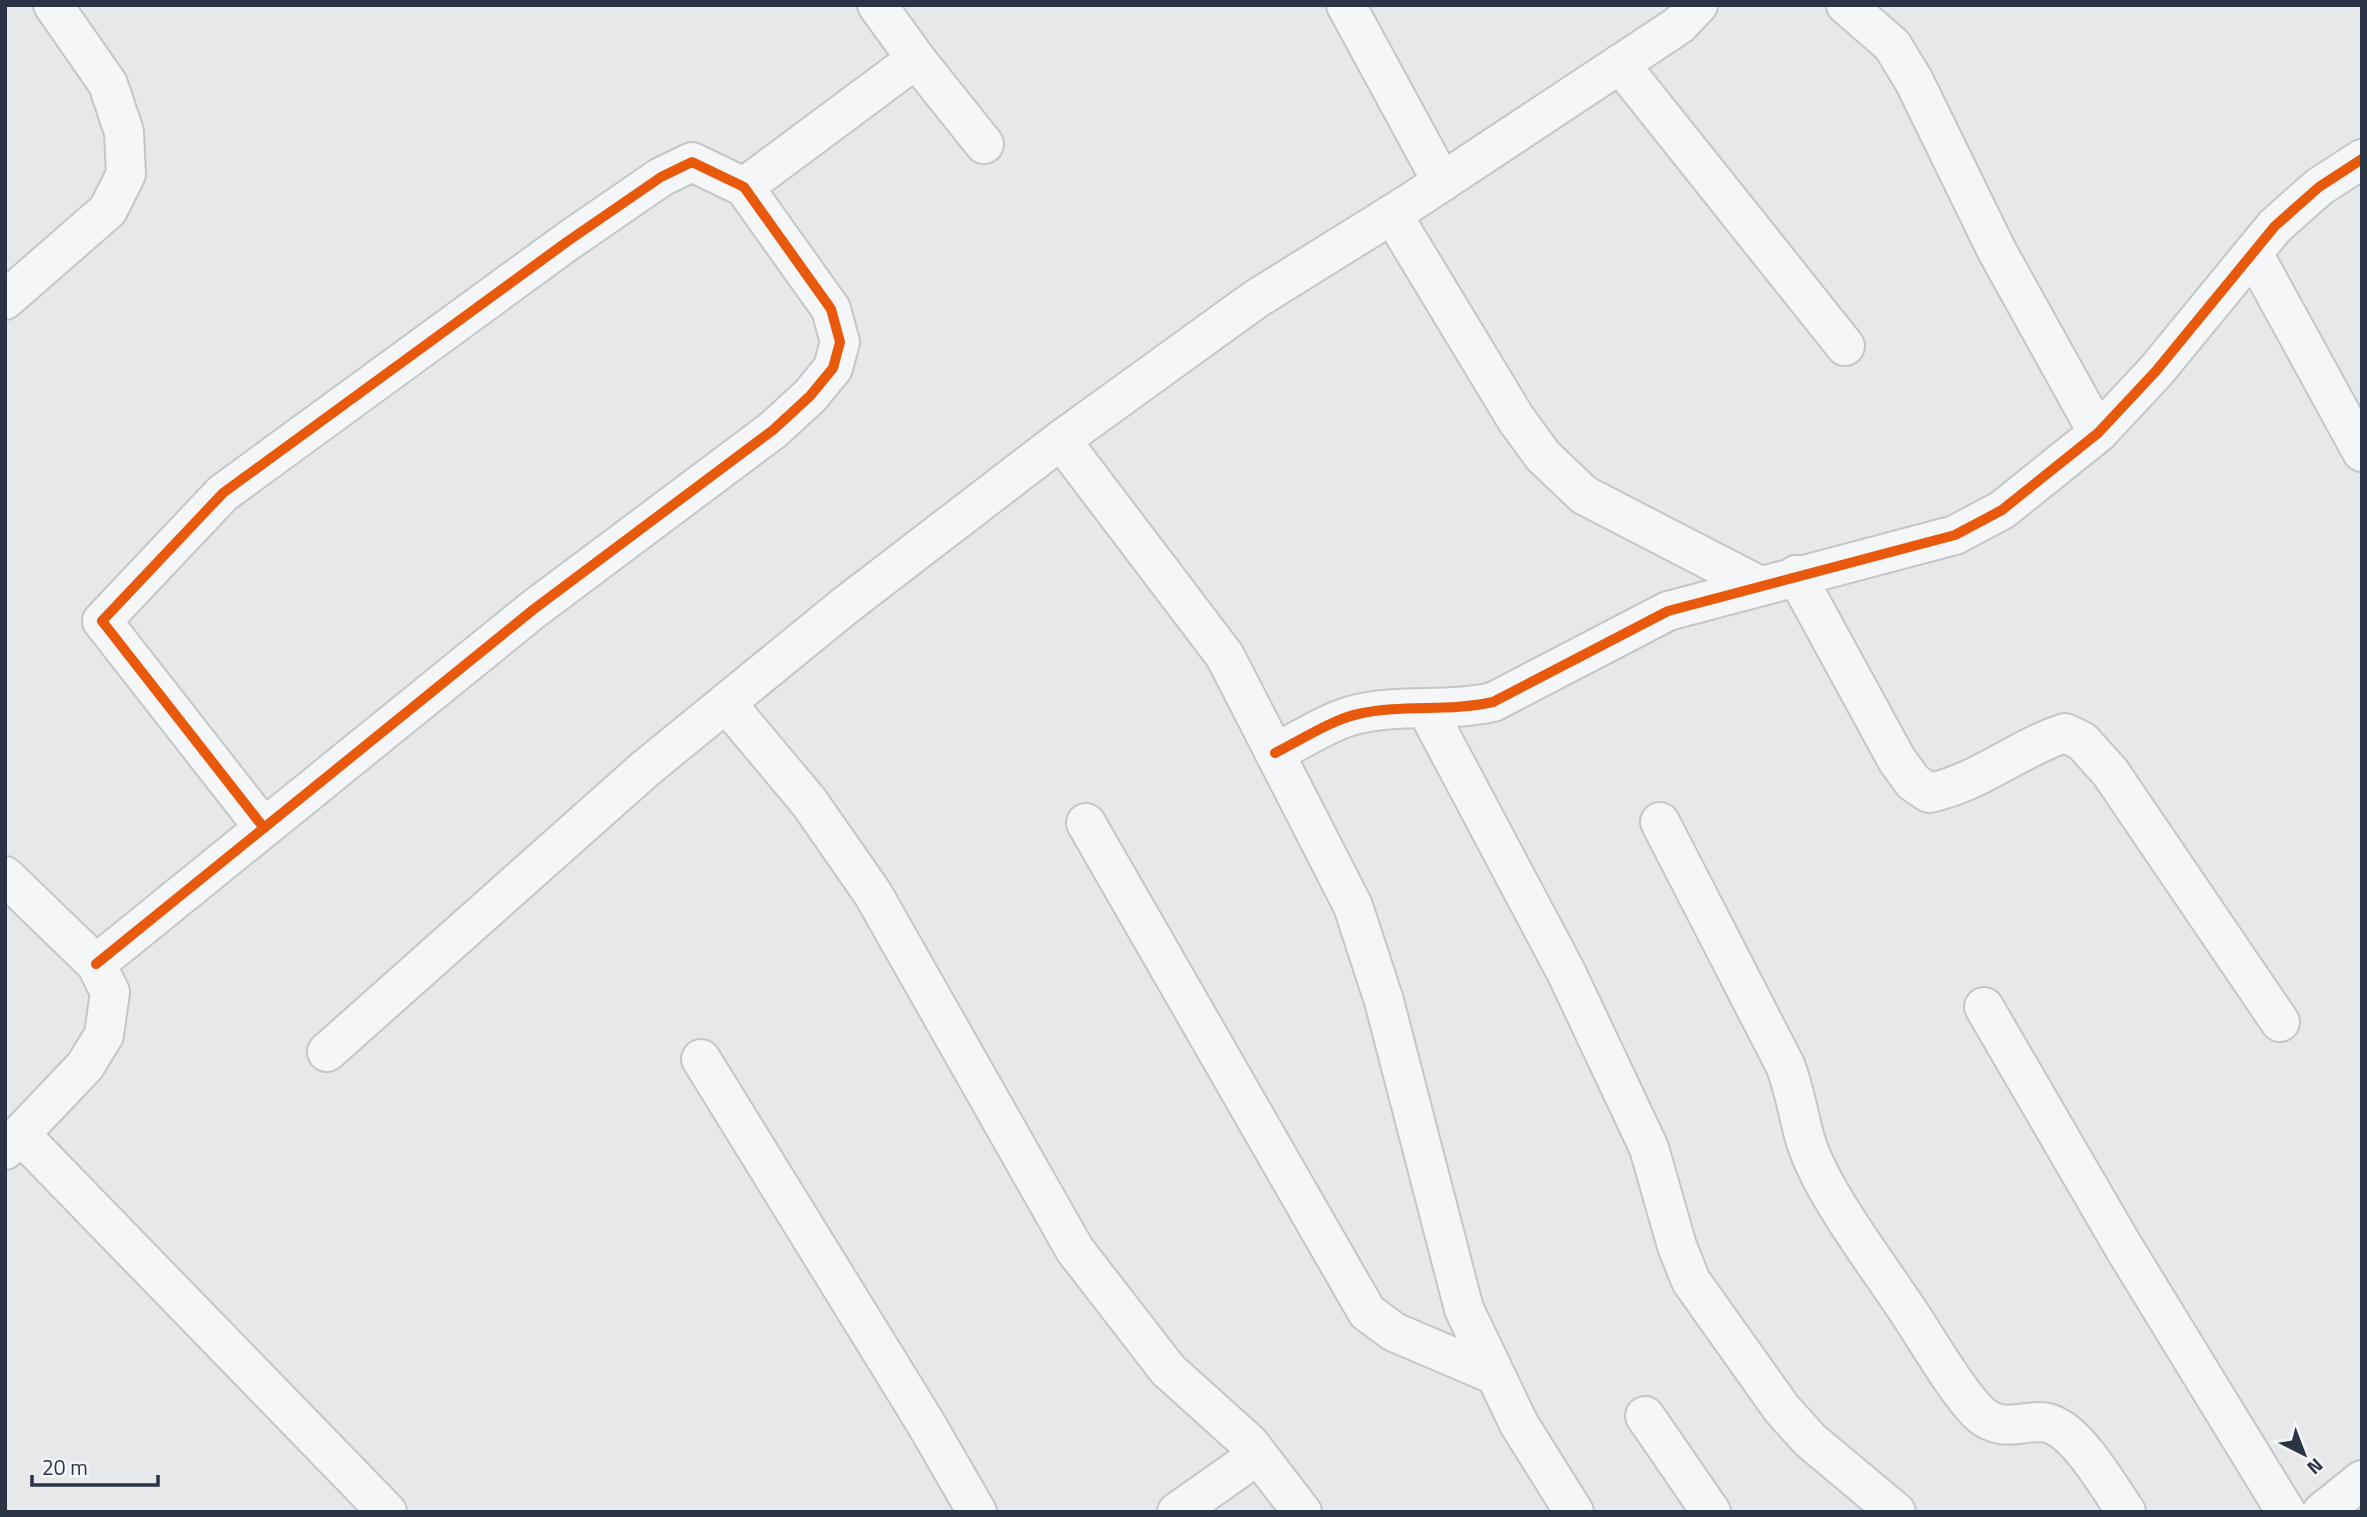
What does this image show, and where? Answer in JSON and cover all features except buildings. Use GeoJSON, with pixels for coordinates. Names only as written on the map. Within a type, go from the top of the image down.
{"type":"FeatureCollection","features":[{"type":"Feature","properties":{"kind":"street"},"geometry":{"type":"LineString","coordinates":[[5,300],[108,210],[126,174],[124,132],[108,84],[53,5]]}},
{"type":"Feature","properties":{"kind":"street"},"geometry":{"type":"LineString","coordinates":[[877,5],[916,60],[984,144]]}},
{"type":"Feature","properties":{"kind":"street"},"geometry":{"type":"LineString","coordinates":[[1346,5],[1442,182]]}},
{"type":"Feature","properties":{"kind":"street"},"geometry":{"type":"LineString","coordinates":[[327,1052],[645,769],[846,605],[1061,440],[1256,299],[1442,182],[1679,25],[1698,5]]}},
{"type":"Feature","properties":{"kind":"street"},"geometry":{"type":"LineString","coordinates":[[1846,5],[1892,46],[1914,81],[1997,251],[2098,433]]}},
{"type":"Feature","properties":{"kind":"street"},"geometry":{"type":"LineString","coordinates":[[744,187],[916,60]]}},
{"type":"Feature","properties":{"kind":"street"},"geometry":{"type":"LineString","coordinates":[[1620,64],[1845,346]]}},
{"type":"Feature","properties":{"kind":"street"},"geometry":{"type":"LineString","coordinates":[[1275,752],[1356,715],[1388,710],[1462,709],[1493,702],[1668,611],[1955,535],[2002,510],[2098,433],[2156,371],[2276,226],[2319,187],[2362,159]]}},
{"type":"Feature","properties":{"kind":"street"},"geometry":{"type":"LineString","coordinates":[[96,964],[534,610],[773,430],[810,396],[833,368],[840,342],[831,309],[744,187],[692,162],[661,177],[568,241],[223,493],[102,621],[264,828]]}},
{"type":"Feature","properties":{"kind":"street"},"geometry":{"type":"LineString","coordinates":[[1392,214],[1516,419],[1543,456],[1584,495],[1758,585]]}},
{"type":"Feature","properties":{"kind":"street"},"geometry":{"type":"LineString","coordinates":[[2253,253],[2362,452]]}},
{"type":"Feature","properties":{"kind":"street"},"geometry":{"type":"LineString","coordinates":[[1061,440],[1225,656],[1353,906],[1384,1001],[1464,1309],[1519,1424],[1574,1512]]}},
{"type":"Feature","properties":{"kind":"street"},"geometry":{"type":"LineString","coordinates":[[1797,575],[1867,708],[1913,782],[1929,793],[1952,788],[2042,741],[2065,733],[2082,741],[2110,772],[2280,1022]]}},
{"type":"Feature","properties":{"kind":"street"},"geometry":{"type":"LineString","coordinates":[[726,703],[809,802],[873,894],[1075,1250],[1168,1370],[1258,1454],[1302,1512]]}},
{"type":"Feature","properties":{"kind":"street"},"geometry":{"type":"LineString","coordinates":[[1427,710],[1566,972],[1649,1148],[1677,1245],[1691,1281],[1789,1416],[1810,1440],[1896,1512]]}},
{"type":"Feature","properties":{"kind":"street"},"geometry":{"type":"LineString","coordinates":[[1086,822],[1367,1312],[1394,1332],[1495,1375]]}},
{"type":"Feature","properties":{"kind":"street"},"geometry":{"type":"LineString","coordinates":[[1660,822],[1785,1066],[1797,1097],[1806,1142],[1823,1180],[1941,1361],[1980,1414],[1998,1424],[2049,1423],[2064,1431],[2087,1457],[2126,1512]]}},
{"type":"Feature","properties":{"kind":"street"},"geometry":{"type":"LineString","coordinates":[[5,876],[96,964],[110,992],[104,1035],[85,1066],[13,1143],[387,1512]]}},
{"type":"Feature","properties":{"kind":"street"},"geometry":{"type":"LineString","coordinates":[[1984,1007],[2123,1246],[2287,1512]]}},
{"type":"Feature","properties":{"kind":"street"},"geometry":{"type":"LineString","coordinates":[[701,1059],[925,1422],[976,1512]]}},
{"type":"Feature","properties":{"kind":"street"},"geometry":{"type":"LineString","coordinates":[[1645,1416],[1711,1512]]}},
{"type":"Feature","properties":{"kind":"street"},"geometry":{"type":"LineString","coordinates":[[1177,1512],[1258,1454]]}},
{"type":"Feature","properties":{"kind":"street"},"geometry":{"type":"LineString","coordinates":[[2322,1512],[2362,1480]]}},
{"type":"Feature","properties":{"kind":"cycle path"},"geometry":{"type":"LineString","coordinates":[[1275,753],[1327,726],[1358,714],[1493,702],[1668,611],[1955,535],[2002,510],[2098,433],[2156,371],[2275,226],[2319,187],[2362,159]]}},
{"type":"Feature","properties":{"kind":"cycle path"},"geometry":{"type":"LineString","coordinates":[[96,964],[534,609],[773,430],[810,396],[833,368],[840,342],[831,309],[744,187],[692,162],[661,177],[568,241],[223,493],[102,621],[264,828]]}}]}
